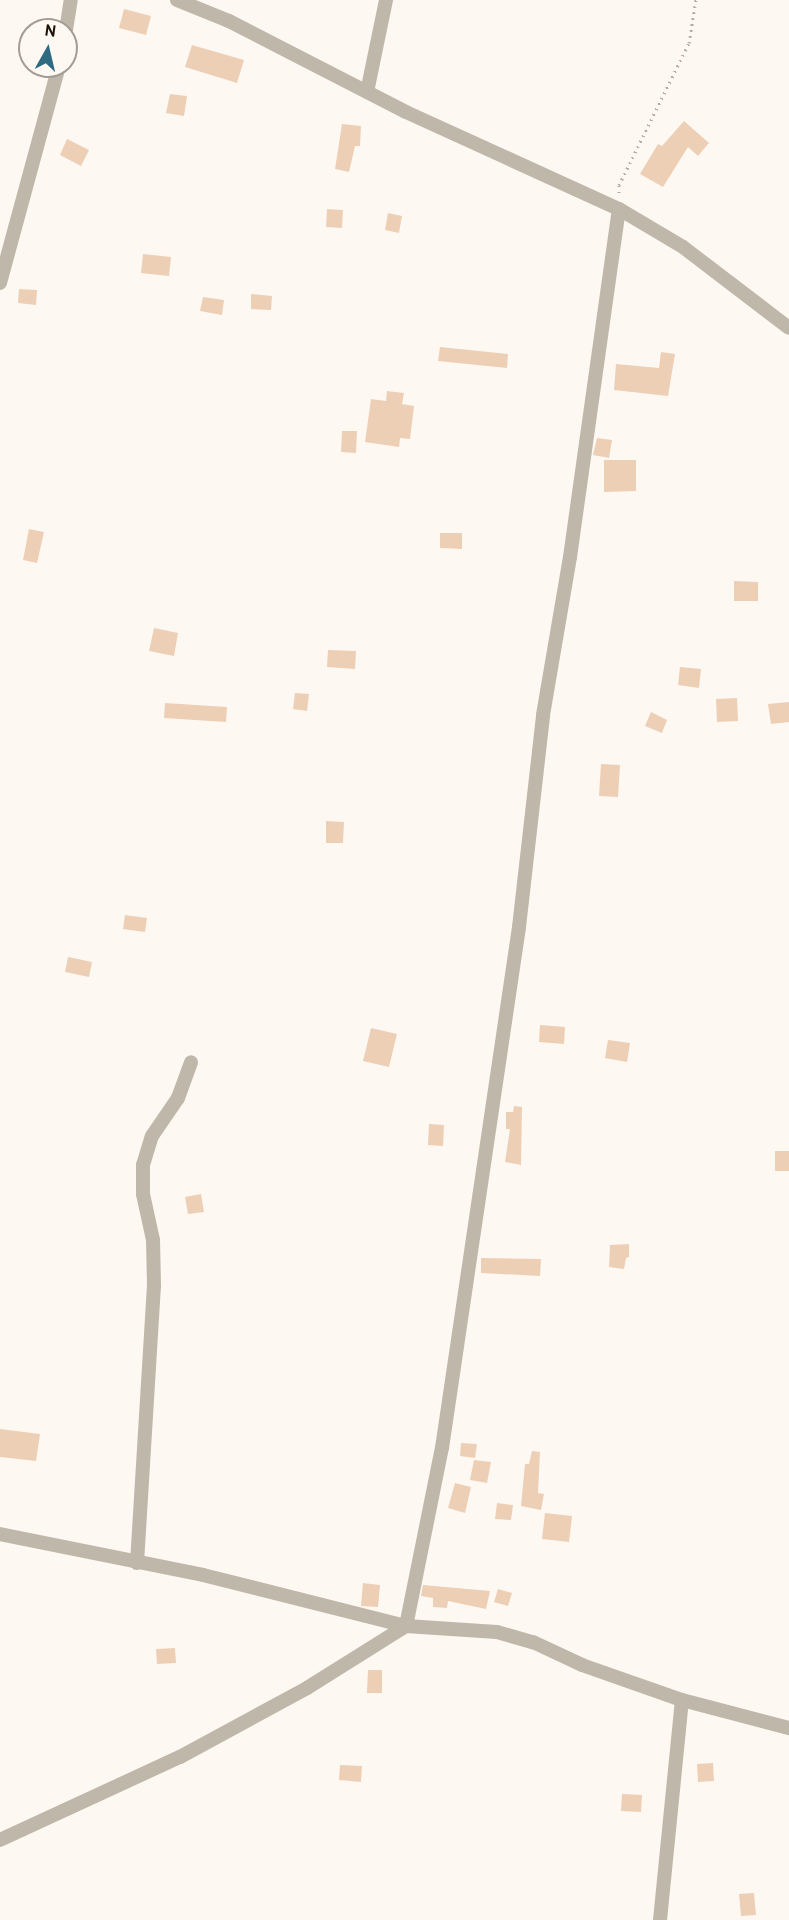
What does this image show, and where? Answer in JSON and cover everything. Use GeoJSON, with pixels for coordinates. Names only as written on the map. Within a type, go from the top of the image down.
{"type":"FeatureCollection","features":[{"type":"Feature","properties":{"kind":"street"},"geometry":{"type":"LineString","coordinates":[[68,18],[71,0]]}},
{"type":"Feature","properties":{"kind":"street"},"geometry":{"type":"LineString","coordinates":[[177,0],[229,21],[367,92],[619,209],[683,247],[789,328]]}},
{"type":"Feature","properties":{"kind":"street"},"geometry":{"type":"LineString","coordinates":[[367,92],[386,0]]}},
{"type":"Feature","properties":{"kind":"street"},"geometry":{"type":"LineString","coordinates":[[0,283],[56,78]]}},
{"type":"Feature","properties":{"kind":"street"},"geometry":{"type":"LineString","coordinates":[[0,1840],[190,1752],[297,1694],[406,1626],[442,1448],[519,927],[543,715],[570,557],[619,209]]}},
{"type":"Feature","properties":{"kind":"street"},"geometry":{"type":"LineString","coordinates":[[137,1563],[154,1286],[153,1240],[143,1194],[143,1165],[152,1136],[178,1098],[191,1062]]}},
{"type":"Feature","properties":{"kind":"street"},"geometry":{"type":"LineString","coordinates":[[0,1534],[137,1563],[406,1626],[506,1635],[682,1700],[789,1728]]}},
{"type":"Feature","properties":{"kind":"street"},"geometry":{"type":"LineString","coordinates":[[660,1920],[682,1700]]}},
{"type":"Feature","properties":{"kind":"path"},"geometry":{"type":"LineString","coordinates":[[619,209],[619,185],[689,43],[696,0]]}},
{"type":"Feature","properties":{"kind":"building"},"geometry":{"type":"Polygon","coordinates":[[[124,9],[151,16],[146,35],[119,28],[124,9]]]}},
{"type":"Feature","properties":{"kind":"building"},"geometry":{"type":"Polygon","coordinates":[[[192,45],[244,60],[237,83],[185,67],[192,45]]]}},
{"type":"Feature","properties":{"kind":"building"},"geometry":{"type":"Polygon","coordinates":[[[170,94],[187,96],[184,116],[166,113],[170,94]]]}},
{"type":"Feature","properties":{"kind":"building"},"geometry":{"type":"Polygon","coordinates":[[[684,121],[709,143],[698,156],[688,147],[663,187],[640,174],[658,144],[662,146],[684,121]]]}},
{"type":"Feature","properties":{"kind":"building"},"geometry":{"type":"Polygon","coordinates":[[[342,124],[361,126],[360,146],[355,146],[349,172],[335,169],[342,124]]]}},
{"type":"Feature","properties":{"kind":"building"},"geometry":{"type":"Polygon","coordinates":[[[67,139],[89,150],[81,166],[60,155],[67,139]]]}},
{"type":"Feature","properties":{"kind":"building"},"geometry":{"type":"Polygon","coordinates":[[[327,209],[343,210],[342,228],[326,227],[327,209]]]}},
{"type":"Feature","properties":{"kind":"building"},"geometry":{"type":"Polygon","coordinates":[[[388,213],[402,216],[399,233],[385,230],[388,213]]]}},
{"type":"Feature","properties":{"kind":"building"},"geometry":{"type":"Polygon","coordinates":[[[143,254],[171,257],[169,276],[141,273],[143,254]]]}},
{"type":"Feature","properties":{"kind":"building"},"geometry":{"type":"Polygon","coordinates":[[[19,289],[37,290],[36,305],[18,303],[19,289]]]}},
{"type":"Feature","properties":{"kind":"building"},"geometry":{"type":"Polygon","coordinates":[[[251,294],[272,296],[271,310],[251,309],[251,294]]]}},
{"type":"Feature","properties":{"kind":"building"},"geometry":{"type":"Polygon","coordinates":[[[203,297],[224,300],[222,315],[200,311],[203,297]]]}},
{"type":"Feature","properties":{"kind":"building"},"geometry":{"type":"Polygon","coordinates":[[[440,347],[508,354],[507,368],[438,361],[440,347]]]}},
{"type":"Feature","properties":{"kind":"building"},"geometry":{"type":"Polygon","coordinates":[[[661,352],[675,354],[668,396],[614,390],[616,364],[659,368],[661,352]]]}},
{"type":"Feature","properties":{"kind":"building"},"geometry":{"type":"Polygon","coordinates":[[[387,391],[404,393],[402,404],[414,406],[410,439],[400,438],[399,447],[365,442],[371,399],[386,401],[387,391]]]}},
{"type":"Feature","properties":{"kind":"building"},"geometry":{"type":"Polygon","coordinates":[[[342,431],[357,431],[356,453],[341,452],[342,431]]]}},
{"type":"Feature","properties":{"kind":"building"},"geometry":{"type":"Polygon","coordinates":[[[597,438],[612,440],[609,458],[593,455],[597,438]]]}},
{"type":"Feature","properties":{"kind":"building"},"geometry":{"type":"Polygon","coordinates":[[[604,460],[636,460],[636,491],[604,492],[604,460]]]}},
{"type":"Feature","properties":{"kind":"building"},"geometry":{"type":"Polygon","coordinates":[[[29,529],[44,532],[37,563],[23,560],[29,529]]]}},
{"type":"Feature","properties":{"kind":"building"},"geometry":{"type":"Polygon","coordinates":[[[440,533],[462,533],[462,549],[440,548],[440,533]]]}},
{"type":"Feature","properties":{"kind":"building"},"geometry":{"type":"Polygon","coordinates":[[[734,581],[758,582],[758,601],[734,601],[734,581]]]}},
{"type":"Feature","properties":{"kind":"building"},"geometry":{"type":"Polygon","coordinates":[[[154,628],[178,633],[174,656],[149,651],[154,628]]]}},
{"type":"Feature","properties":{"kind":"building"},"geometry":{"type":"Polygon","coordinates":[[[328,650],[356,651],[355,669],[327,667],[328,650]]]}},
{"type":"Feature","properties":{"kind":"building"},"geometry":{"type":"Polygon","coordinates":[[[680,667],[701,669],[699,688],[678,685],[680,667]]]}},
{"type":"Feature","properties":{"kind":"building"},"geometry":{"type":"Polygon","coordinates":[[[295,693],[309,694],[307,711],[293,709],[295,693]]]}},
{"type":"Feature","properties":{"kind":"building"},"geometry":{"type":"Polygon","coordinates":[[[737,698],[738,721],[717,722],[716,699],[737,698]]]}},
{"type":"Feature","properties":{"kind":"building"},"geometry":{"type":"Polygon","coordinates":[[[789,702],[789,722],[771,724],[768,704],[789,702]]]}},
{"type":"Feature","properties":{"kind":"building"},"geometry":{"type":"Polygon","coordinates":[[[165,703],[227,707],[226,722],[164,718],[165,703]]]}},
{"type":"Feature","properties":{"kind":"building"},"geometry":{"type":"Polygon","coordinates":[[[651,712],[667,720],[662,733],[645,726],[651,712]]]}},
{"type":"Feature","properties":{"kind":"building"},"geometry":{"type":"Polygon","coordinates":[[[601,764],[620,765],[618,797],[599,796],[601,764]]]}},
{"type":"Feature","properties":{"kind":"building"},"geometry":{"type":"Polygon","coordinates":[[[326,821],[344,822],[343,843],[326,843],[326,821]]]}},
{"type":"Feature","properties":{"kind":"building"},"geometry":{"type":"Polygon","coordinates":[[[125,915],[147,918],[145,932],[123,929],[125,915]]]}},
{"type":"Feature","properties":{"kind":"building"},"geometry":{"type":"Polygon","coordinates":[[[68,957],[92,962],[89,977],[65,972],[68,957]]]}},
{"type":"Feature","properties":{"kind":"building"},"geometry":{"type":"Polygon","coordinates":[[[540,1025],[565,1027],[564,1044],[539,1042],[540,1025]]]}},
{"type":"Feature","properties":{"kind":"building"},"geometry":{"type":"Polygon","coordinates":[[[371,1028],[397,1034],[389,1067],[363,1061],[371,1028]]]}},
{"type":"Feature","properties":{"kind":"building"},"geometry":{"type":"Polygon","coordinates":[[[608,1040],[630,1043],[627,1062],[605,1058],[608,1040]]]}},
{"type":"Feature","properties":{"kind":"building"},"geometry":{"type":"Polygon","coordinates":[[[514,1106],[522,1107],[521,1165],[505,1162],[510,1129],[506,1129],[506,1112],[513,1112],[514,1106]]]}},
{"type":"Feature","properties":{"kind":"building"},"geometry":{"type":"Polygon","coordinates":[[[429,1124],[444,1125],[443,1146],[428,1145],[429,1124]]]}},
{"type":"Feature","properties":{"kind":"building"},"geometry":{"type":"Polygon","coordinates":[[[775,1151],[789,1151],[789,1171],[775,1171],[775,1151]]]}},
{"type":"Feature","properties":{"kind":"building"},"geometry":{"type":"Polygon","coordinates":[[[201,1194],[204,1212],[188,1214],[185,1197],[201,1194]]]}},
{"type":"Feature","properties":{"kind":"building"},"geometry":{"type":"Polygon","coordinates":[[[629,1244],[629,1257],[626,1258],[624,1269],[609,1267],[610,1245],[629,1244]]]}},
{"type":"Feature","properties":{"kind":"building"},"geometry":{"type":"Polygon","coordinates":[[[481,1258],[541,1259],[540,1276],[481,1273],[481,1258]]]}},
{"type":"Feature","properties":{"kind":"building"},"geometry":{"type":"Polygon","coordinates":[[[0,1429],[40,1434],[36,1461],[0,1457],[0,1429]]]}},
{"type":"Feature","properties":{"kind":"building"},"geometry":{"type":"Polygon","coordinates":[[[461,1443],[477,1444],[475,1458],[460,1456],[461,1443]]]}},
{"type":"Feature","properties":{"kind":"building"},"geometry":{"type":"Polygon","coordinates":[[[532,1451],[540,1452],[538,1493],[544,1494],[541,1510],[521,1506],[525,1464],[529,1464],[532,1451]]]}},
{"type":"Feature","properties":{"kind":"building"},"geometry":{"type":"Polygon","coordinates":[[[474,1460],[491,1462],[487,1483],[470,1480],[474,1460]]]}},
{"type":"Feature","properties":{"kind":"building"},"geometry":{"type":"Polygon","coordinates":[[[455,1483],[471,1487],[465,1513],[448,1508],[455,1483]]]}},
{"type":"Feature","properties":{"kind":"building"},"geometry":{"type":"Polygon","coordinates":[[[497,1503],[513,1505],[511,1520],[495,1519],[497,1503]]]}},
{"type":"Feature","properties":{"kind":"building"},"geometry":{"type":"Polygon","coordinates":[[[545,1513],[572,1516],[569,1542],[542,1539],[545,1513]]]}},
{"type":"Feature","properties":{"kind":"building"},"geometry":{"type":"Polygon","coordinates":[[[363,1583],[380,1585],[378,1607],[361,1606],[363,1583]]]}},
{"type":"Feature","properties":{"kind":"building"},"geometry":{"type":"Polygon","coordinates":[[[423,1585],[490,1591],[486,1609],[448,1601],[447,1608],[433,1607],[433,1598],[421,1596],[423,1585]]]}},
{"type":"Feature","properties":{"kind":"building"},"geometry":{"type":"Polygon","coordinates":[[[498,1589],[512,1593],[508,1606],[494,1602],[498,1589]]]}},
{"type":"Feature","properties":{"kind":"building"},"geometry":{"type":"Polygon","coordinates":[[[175,1648],[176,1663],[157,1664],[156,1649],[175,1648]]]}},
{"type":"Feature","properties":{"kind":"building"},"geometry":{"type":"Polygon","coordinates":[[[368,1670],[382,1670],[382,1693],[367,1693],[368,1670]]]}},
{"type":"Feature","properties":{"kind":"building"},"geometry":{"type":"Polygon","coordinates":[[[713,1763],[714,1781],[698,1782],[697,1764],[713,1763]]]}},
{"type":"Feature","properties":{"kind":"building"},"geometry":{"type":"Polygon","coordinates":[[[340,1765],[362,1766],[361,1782],[339,1780],[340,1765]]]}},
{"type":"Feature","properties":{"kind":"building"},"geometry":{"type":"Polygon","coordinates":[[[622,1794],[642,1795],[641,1812],[621,1811],[622,1794]]]}},
{"type":"Feature","properties":{"kind":"building"},"geometry":{"type":"Polygon","coordinates":[[[754,1893],[756,1915],[741,1916],[739,1894],[754,1893]]]}}]}
